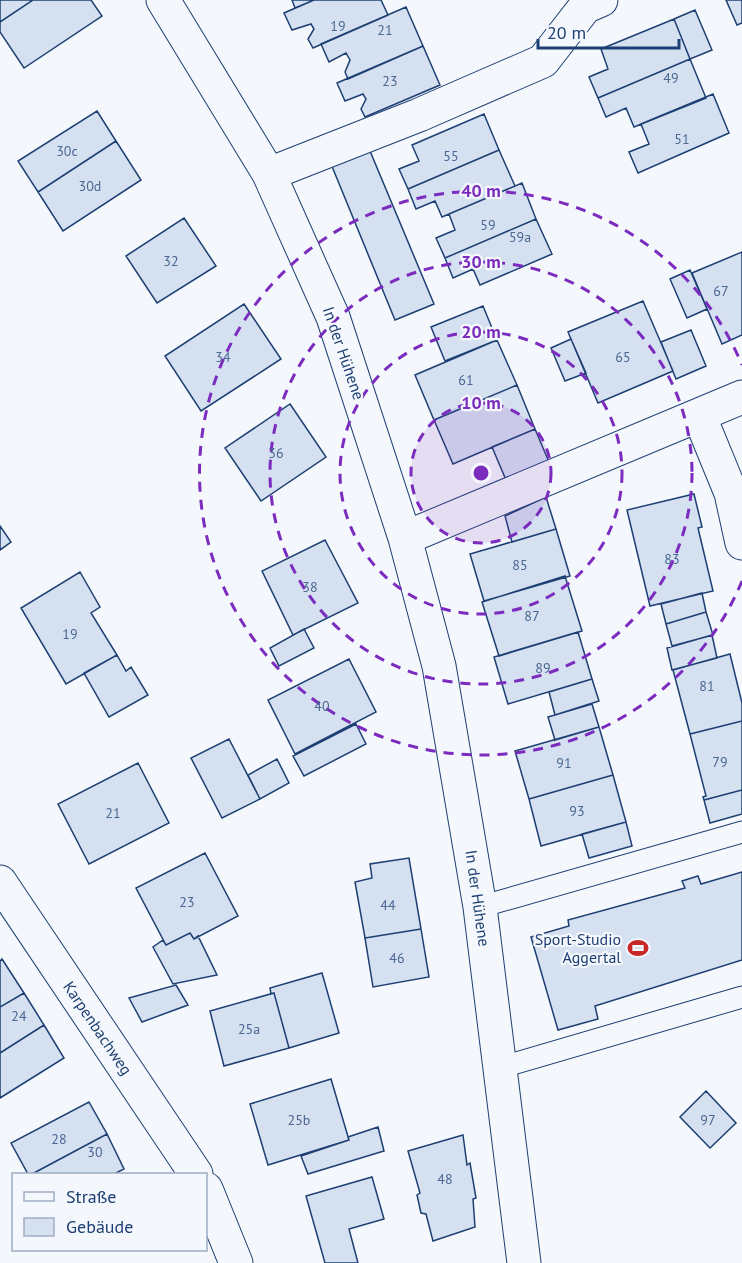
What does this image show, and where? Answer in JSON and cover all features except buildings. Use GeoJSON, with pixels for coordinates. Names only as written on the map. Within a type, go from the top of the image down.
{"type":"FeatureCollection","features":[{"type":"Feature","properties":{"kind":"street","name":"In der Hühene"},"geometry":{"type":"LineString","coordinates":[[163,0],[269,174],[333,317],[405,538],[440,666],[480,907],[524,1263]]}},
{"type":"Feature","properties":{"kind":"street"},"geometry":{"type":"LineString","coordinates":[[269,174],[419,115],[543,61],[585,7],[601,0]]}},
{"type":"Feature","properties":{"kind":"street"},"geometry":{"type":"LineString","coordinates":[[405,538],[742,397]]}},
{"type":"Feature","properties":{"kind":"street"},"geometry":{"type":"LineString","coordinates":[[699,415],[731,493],[742,543]]}},
{"type":"Feature","properties":{"kind":"street","name":"Karpenbachweg"},"geometry":{"type":"LineString","coordinates":[[0,882],[195,1173]]}},
{"type":"Feature","properties":{"kind":"street"},"geometry":{"type":"LineString","coordinates":[[207,1191],[236,1263]]}},
{"type":"Feature","properties":{"kind":"lane"},"geometry":{"type":"LineString","coordinates":[[480,907],[742,832]]}},
{"type":"Feature","properties":{"kind":"lane"},"geometry":{"type":"LineString","coordinates":[[499,1068],[742,997]]}},
{"type":"Feature","properties":{"kind":"place","name":"Sport-Studio Aggertal"},"geometry":{"type":"Point","coordinates":[638,948]}}]}
